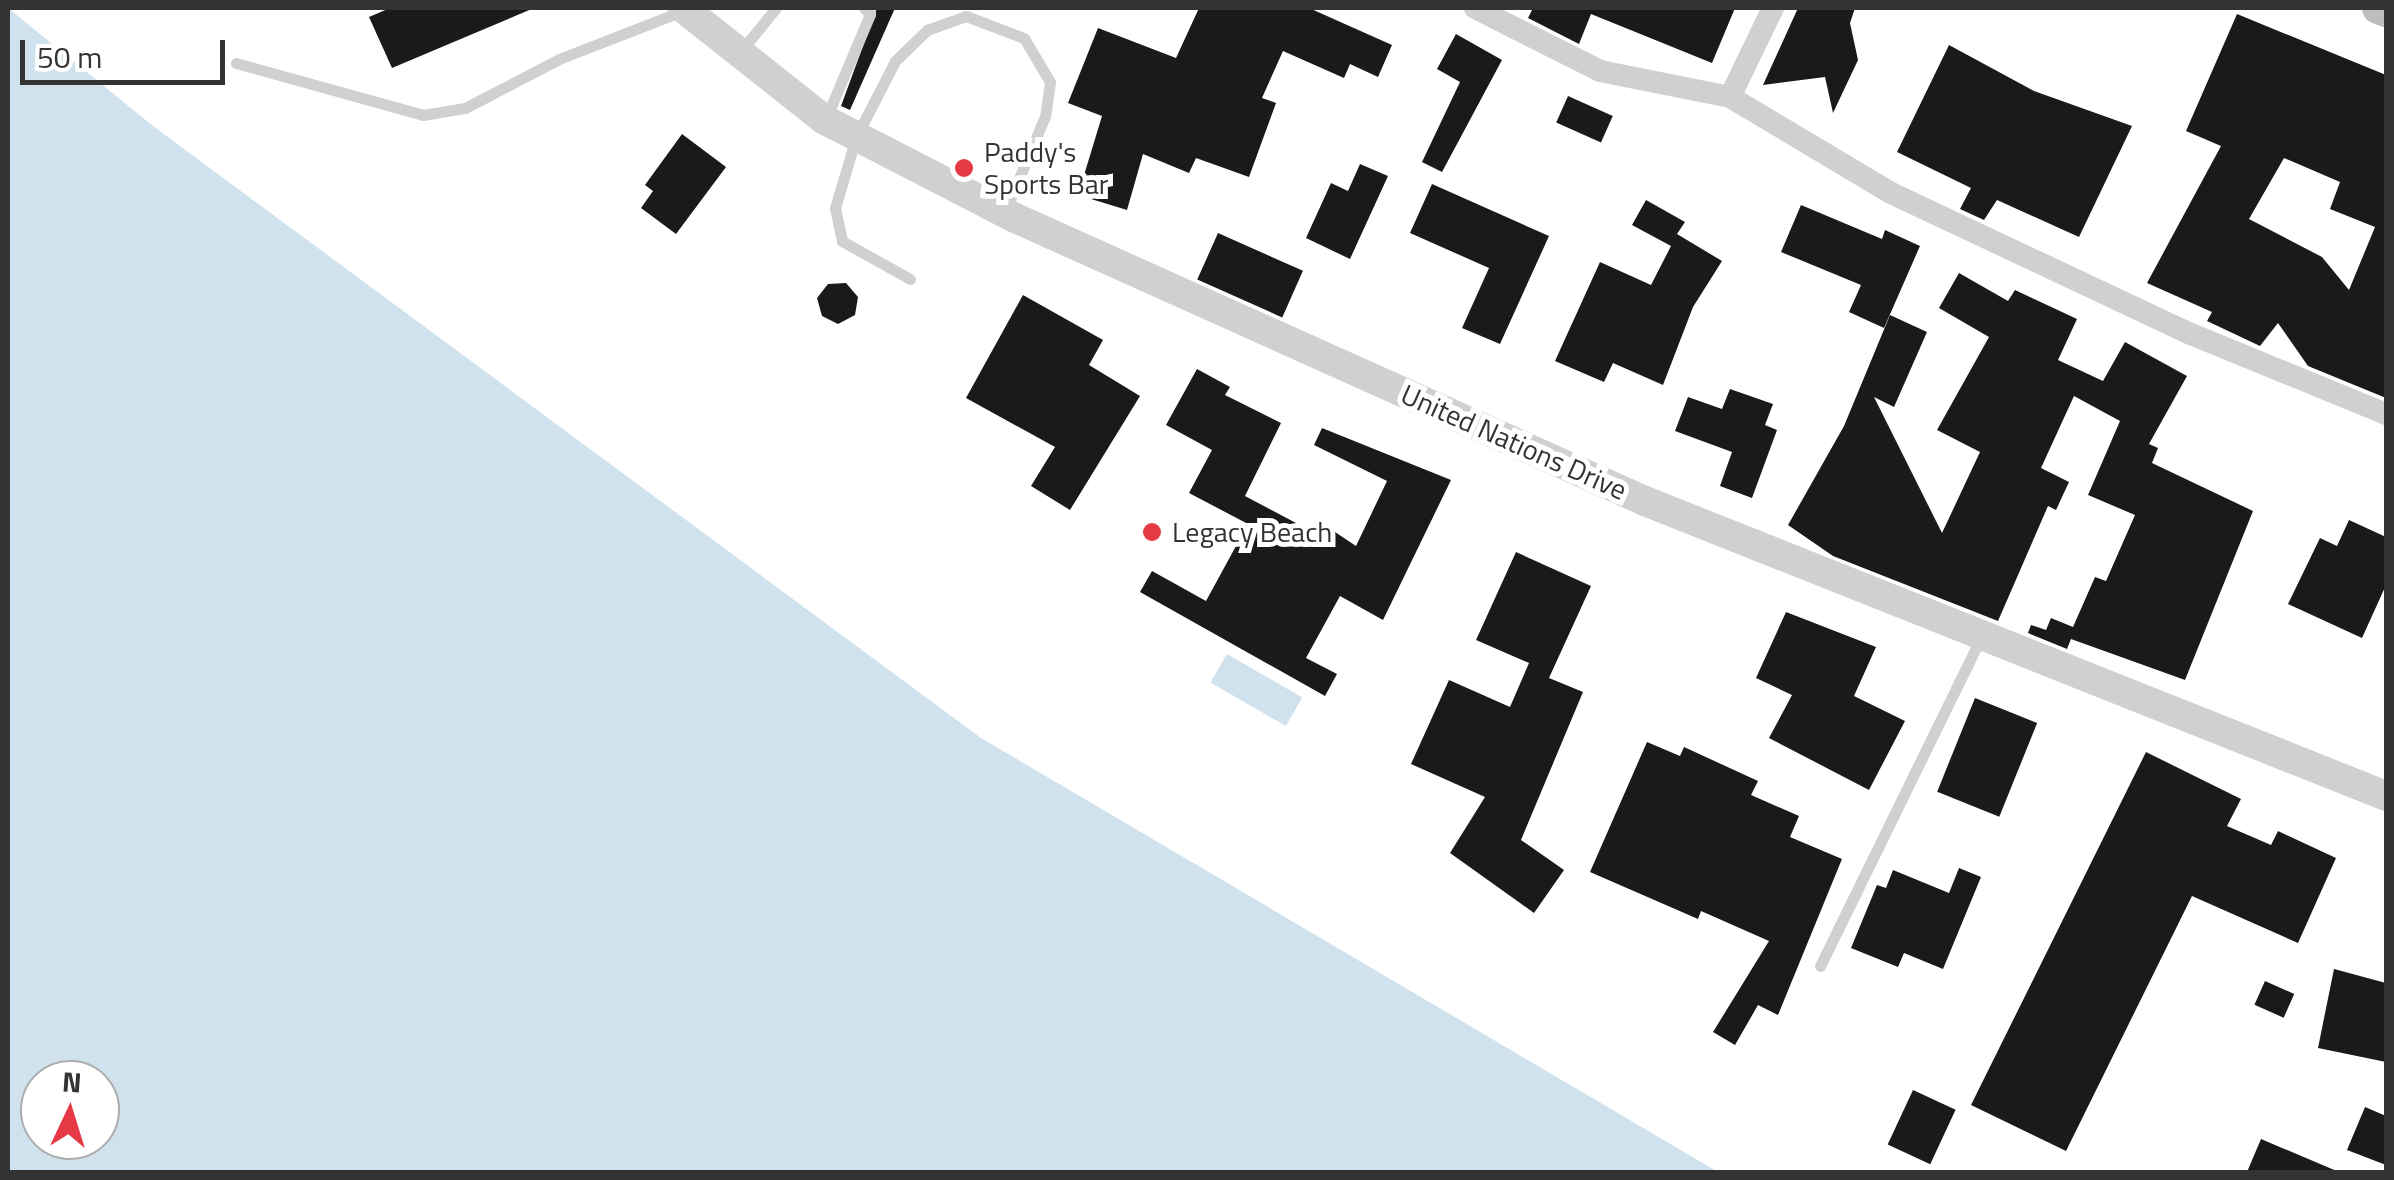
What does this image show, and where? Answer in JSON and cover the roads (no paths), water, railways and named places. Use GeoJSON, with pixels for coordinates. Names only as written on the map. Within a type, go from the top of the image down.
{"type":"FeatureCollection","features":[{"type":"Feature","properties":{"kind":"main road"},"geometry":{"type":"LineString","coordinates":[[2378,8],[2386,11]]}},
{"type":"Feature","properties":{"kind":"street"},"geometry":{"type":"LineString","coordinates":[[1475,8],[1600,71],[1730,97],[1891,193],[2192,334],[2386,414]]}},
{"type":"Feature","properties":{"kind":"street"},"geometry":{"type":"LineString","coordinates":[[1730,97],[1772,8]]}},
{"type":"Feature","properties":{"kind":"street","name":"United Nations Drive"},"geometry":{"type":"LineString","coordinates":[[684,9],[737,55],[825,120],[1004,212],[1645,501],[2386,796]]}},
{"type":"Feature","properties":{"kind":"lane"},"geometry":{"type":"LineString","coordinates":[[737,55],[776,8]]}},
{"type":"Feature","properties":{"kind":"lane"},"geometry":{"type":"LineString","coordinates":[[825,120],[870,14],[864,8]]}},
{"type":"Feature","properties":{"kind":"lane"},"geometry":{"type":"LineString","coordinates":[[236,63],[423,115],[465,108],[560,59],[684,9]]}},
{"type":"Feature","properties":{"kind":"lane"},"geometry":{"type":"LineString","coordinates":[[910,279],[842,241],[835,208],[856,138],[895,61],[927,30],[966,16],[1024,38],[1050,82],[1045,116],[1004,212]]}},
{"type":"Feature","properties":{"kind":"lane"},"geometry":{"type":"LineString","coordinates":[[1820,966],[1982,634]]}},
{"type":"Feature","properties":{"kind":"water"},"geometry":{"type":"Polygon","coordinates":[[[8,8],[153,126],[981,738],[1718,1172],[8,1172],[8,8]]]}},
{"type":"Feature","properties":{"kind":"water"},"geometry":{"type":"Polygon","coordinates":[[[1227,654],[1302,698],[1286,726],[1210,683],[1227,654]]]}},
{"type":"Feature","properties":{"kind":"place","name":"Paddy's Sports Bar"},"geometry":{"type":"Point","coordinates":[964,168]}},
{"type":"Feature","properties":{"kind":"place","name":"Legacy Beach"},"geometry":{"type":"Point","coordinates":[1152,532]}}]}
